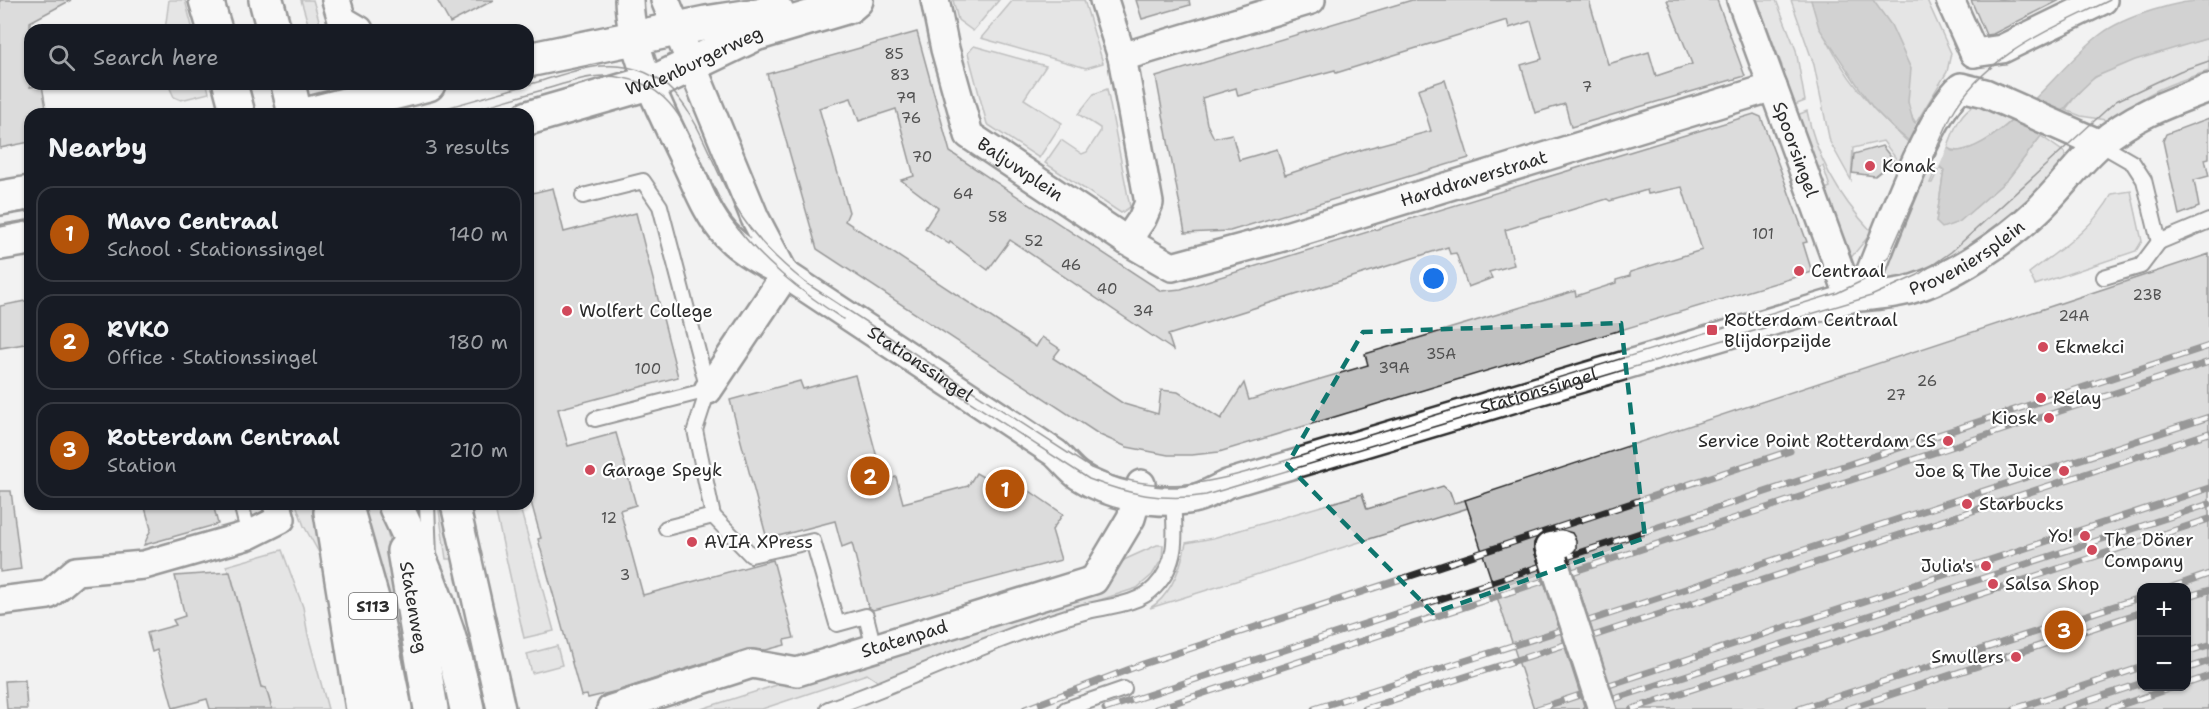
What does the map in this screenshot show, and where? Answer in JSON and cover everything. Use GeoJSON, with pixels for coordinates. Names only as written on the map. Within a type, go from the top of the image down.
{"type":"FeatureCollection","features":[{"type":"Feature","properties":{"kind":"main road"},"geometry":{"type":"LineString","coordinates":[[206,0],[213,24]]}},
{"type":"Feature","properties":{"kind":"main road"},"geometry":{"type":"LineString","coordinates":[[266,0],[272,24]]}},
{"type":"Feature","properties":{"kind":"main road","name":"Walenburgerweg"},"geometry":{"type":"LineString","coordinates":[[534,59],[634,38],[671,15],[772,14],[819,0]]}},
{"type":"Feature","properties":{"kind":"main road","name":"Walenburgerweg"},"geometry":{"type":"LineString","coordinates":[[534,116],[649,84],[691,67],[755,34],[849,6],[856,0]]}},
{"type":"Feature","properties":{"kind":"main road"},"geometry":{"type":"LineString","coordinates":[[232,90],[236,108]]}},
{"type":"Feature","properties":{"kind":"main road"},"geometry":{"type":"LineString","coordinates":[[289,90],[294,108]]}},
{"type":"Feature","properties":{"kind":"main road"},"geometry":{"type":"LineString","coordinates":[[333,108],[404,90]]}},
{"type":"Feature","properties":{"kind":"main road"},"geometry":{"type":"LineString","coordinates":[[0,198],[24,194]]}},
{"type":"Feature","properties":{"kind":"main road"},"geometry":{"type":"LineString","coordinates":[[0,243],[24,239]]}},
{"type":"Feature","properties":{"kind":"main road","name":"S113"},"geometry":{"type":"LineString","coordinates":[[330,510],[363,709]]}},
{"type":"Feature","properties":{"kind":"main road","name":"Statenweg"},"geometry":{"type":"LineString","coordinates":[[347,510],[373,602],[395,709]]}},
{"type":"Feature","properties":{"kind":"main road","name":"Statenweg"},"geometry":{"type":"LineString","coordinates":[[407,510],[431,709]]}},
{"type":"Feature","properties":{"kind":"main road","name":"S113"},"geometry":{"type":"LineString","coordinates":[[408,510],[448,633],[467,709]]}},
{"type":"Feature","properties":{"kind":"street"},"geometry":{"type":"LineString","coordinates":[[336,0],[342,20],[349,24]]}},
{"type":"Feature","properties":{"kind":"street","name":"Stationssingel"},"geometry":{"type":"LineString","coordinates":[[629,0],[634,38],[649,84],[702,196],[725,234],[752,257],[785,275],[1055,453],[1139,491],[1173,501],[1190,500],[1227,484],[1850,298]]}},
{"type":"Feature","properties":{"kind":"street","name":"Baljuwplein"},"geometry":{"type":"LineString","coordinates":[[935,0],[945,49],[969,135],[1127,241],[1172,267]]}},
{"type":"Feature","properties":{"kind":"street"},"geometry":{"type":"LineString","coordinates":[[1104,0],[1122,57],[1149,202],[1142,219],[1127,241]]}},
{"type":"Feature","properties":{"kind":"street"},"geometry":{"type":"LineString","coordinates":[[1122,57],[1311,0]]}},
{"type":"Feature","properties":{"kind":"street","name":"Spoorsingel"},"geometry":{"type":"LineString","coordinates":[[1741,0],[1850,298]]}},
{"type":"Feature","properties":{"kind":"street"},"geometry":{"type":"LineString","coordinates":[[1950,0],[1974,53]]}},
{"type":"Feature","properties":{"kind":"street"},"geometry":{"type":"LineString","coordinates":[[1974,53],[2002,49],[2103,0]]}},
{"type":"Feature","properties":{"kind":"street","name":"Stationssingel"},"geometry":{"type":"LineString","coordinates":[[671,15],[755,218],[785,275]]}},
{"type":"Feature","properties":{"kind":"street"},"geometry":{"type":"LineString","coordinates":[[1850,298],[1868,278],[1925,143],[1950,98],[1961,87],[1965,70],[1974,53]]}},
{"type":"Feature","properties":{"kind":"street","name":"Harddraverstraat"},"geometry":{"type":"LineString","coordinates":[[1172,267],[1283,237],[1773,87]]}},
{"type":"Feature","properties":{"kind":"street"},"geometry":{"type":"LineString","coordinates":[[1961,87],[1970,87],[2100,144]]}},
{"type":"Feature","properties":{"kind":"street","name":"Proveniersplein"},"geometry":{"type":"LineString","coordinates":[[1850,298],[1913,289],[1968,262],[2037,211],[2100,144],[2144,112],[2209,88]]}},
{"type":"Feature","properties":{"kind":"street"},"geometry":{"type":"LineString","coordinates":[[708,390],[785,275]]}},
{"type":"Feature","properties":{"kind":"street","name":"Stationssingel"},"geometry":{"type":"LineString","coordinates":[[1139,491],[1227,484]]}},
{"type":"Feature","properties":{"kind":"street","name":"Statenpad"},"geometry":{"type":"LineString","coordinates":[[611,709],[752,664],[798,672],[1094,580],[1131,518],[1139,491]]}},
{"type":"Feature","properties":{"kind":"street"},"geometry":{"type":"LineString","coordinates":[[456,510],[501,709]]}},
{"type":"Feature","properties":{"kind":"street"},"geometry":{"type":"LineString","coordinates":[[0,601],[48,595],[76,571],[144,565],[249,535],[279,512]]}},
{"type":"Feature","properties":{"kind":"street"},"geometry":{"type":"LineString","coordinates":[[1561,544],[1549,547],[1573,599],[1593,663],[1602,709]]}},
{"type":"Feature","properties":{"kind":"lane"},"geometry":{"type":"LineString","coordinates":[[2100,144],[2133,163],[2144,180],[2159,242]]}},
{"type":"Feature","properties":{"kind":"lane"},"geometry":{"type":"LineString","coordinates":[[583,196],[643,181],[660,206],[708,390],[695,429],[713,516],[751,555],[813,541],[837,624],[866,616],[874,648]]}},
{"type":"Feature","properties":{"kind":"lane"},"geometry":{"type":"LineString","coordinates":[[2104,277],[2141,266],[2159,242],[2209,221]]}},
{"type":"Feature","properties":{"kind":"lane"},"geometry":{"type":"LineString","coordinates":[[2191,230],[2209,231]]}},
{"type":"Feature","properties":{"kind":"lane"},"geometry":{"type":"LineString","coordinates":[[595,419],[708,390]]}},
{"type":"Feature","properties":{"kind":"lane"},"geometry":{"type":"LineString","coordinates":[[828,709],[1018,634],[1082,612],[1143,596],[1162,579],[1172,561],[1175,544],[1173,501]]}},
{"type":"Feature","properties":{"kind":"lane"},"geometry":{"type":"LineString","coordinates":[[243,510],[249,535]]}},
{"type":"Feature","properties":{"kind":"lane"},"geometry":{"type":"LineString","coordinates":[[666,528],[713,516]]}},
{"type":"Feature","properties":{"kind":"lane"},"geometry":{"type":"LineString","coordinates":[[1066,709],[1124,689]]}},
{"type":"Feature","properties":{"kind":"highlighted area"},"geometry":{"type":"Polygon","coordinates":[[[1621,323],[1645,538],[1433,613],[1287,465],[1363,332],[1621,323]]]}},
{"type":"Feature","properties":{"kind":"shaded area"},"geometry":{"type":"Polygon","coordinates":[[[169,0],[185,0],[191,24],[166,24],[169,0]]]}},
{"type":"Feature","properties":{"kind":"shaded area"},"geometry":{"type":"Polygon","coordinates":[[[301,0],[313,0],[320,24],[308,24],[301,0]]]}},
{"type":"Feature","properties":{"kind":"shaded area"},"geometry":{"type":"Polygon","coordinates":[[[953,0],[999,0],[973,31],[958,20],[953,0]]]}},
{"type":"Feature","properties":{"kind":"shaded area"},"geometry":{"type":"Polygon","coordinates":[[[1013,0],[1084,0],[1103,63],[1086,68],[981,38],[1013,0]]]}},
{"type":"Feature","properties":{"kind":"shaded area"},"geometry":{"type":"Polygon","coordinates":[[[1757,0],[1776,0],[1796,50],[1805,101],[1792,106],[1778,69],[1782,66],[1757,0]]]}},
{"type":"Feature","properties":{"kind":"shaded area"},"geometry":{"type":"Polygon","coordinates":[[[1791,0],[1811,0],[1827,40],[1849,77],[1877,112],[1908,142],[1900,164],[1883,141],[1853,148],[1851,180],[1830,142],[1814,65],[1791,0]]]}},
{"type":"Feature","properties":{"kind":"shaded area"},"geometry":{"type":"Polygon","coordinates":[[[1811,0],[1873,0],[1891,25],[1911,69],[1908,102],[1913,121],[1952,151],[1970,148],[1990,138],[2010,123],[2085,47],[2111,27],[2124,21],[2168,6],[2209,0],[2209,38],[2135,60],[2095,77],[2041,136],[2008,179],[1959,222],[1942,228],[1936,222],[1944,170],[1892,127],[1873,108],[1819,28],[1811,0]]]}},
{"type":"Feature","properties":{"kind":"shaded area"},"geometry":{"type":"Polygon","coordinates":[[[1873,0],[1927,0],[1951,53],[1947,72],[1916,123],[1909,112],[1908,102],[1873,0]]]}},
{"type":"Feature","properties":{"kind":"shaded area"},"geometry":{"type":"Polygon","coordinates":[[[2209,38],[2209,71],[2158,90],[2112,121],[2081,116],[2065,110],[2085,86],[2105,72],[2149,55],[2209,38]]]}},
{"type":"Feature","properties":{"kind":"shaded area"},"geometry":{"type":"Polygon","coordinates":[[[974,46],[1046,66],[1024,99],[1062,123],[1039,158],[987,124],[968,53],[974,46]]]}},
{"type":"Feature","properties":{"kind":"shaded area"},"geometry":{"type":"Polygon","coordinates":[[[1107,89],[1130,207],[1121,213],[1045,163],[1061,140],[1082,154],[1087,152],[1100,132],[1100,128],[1078,114],[1094,94],[1107,89]]]}},
{"type":"Feature","properties":{"kind":"shaded area"},"geometry":{"type":"Polygon","coordinates":[[[171,90],[208,90],[209,93],[181,100],[174,97],[171,90]]]}},
{"type":"Feature","properties":{"kind":"shaded area"},"geometry":{"type":"Polygon","coordinates":[[[1975,105],[2012,115],[2008,119],[2011,121],[1990,138],[1972,148],[1955,151],[1947,148],[1954,129],[1964,113],[1975,105]]]}},
{"type":"Feature","properties":{"kind":"shaded area"},"geometry":{"type":"Polygon","coordinates":[[[1807,111],[1816,145],[1831,176],[1860,219],[1872,232],[1849,260],[1823,190],[1830,187],[1823,166],[1815,169],[1795,116],[1807,111]]]}},
{"type":"Feature","properties":{"kind":"shaded area"},"geometry":{"type":"Polygon","coordinates":[[[2041,136],[2065,153],[2065,165],[2016,219],[1931,275],[1877,287],[1926,160],[1936,169],[1930,183],[1939,168],[1944,170],[1936,222],[1975,208],[2008,179],[2041,136]]]}},
{"type":"Feature","properties":{"kind":"shaded area"},"geometry":{"type":"Polygon","coordinates":[[[2131,191],[2142,241],[2136,251],[2035,285],[2029,273],[2086,228],[2112,194],[2131,191]]]}},
{"type":"Feature","properties":{"kind":"shaded area"},"geometry":{"type":"Polygon","coordinates":[[[1443,486],[1450,492],[1454,503],[1465,500],[1468,508],[1150,608],[1170,588],[1178,571],[1186,543],[1213,538],[1362,494],[1367,509],[1443,486]]]}},
{"type":"Feature","properties":{"kind":"shaded area"},"geometry":{"type":"Polygon","coordinates":[[[298,510],[316,510],[327,567],[304,526],[298,510]]]}},
{"type":"Feature","properties":{"kind":"shaded area"},"geometry":{"type":"Polygon","coordinates":[[[360,510],[383,510],[414,667],[400,670],[360,510]]]}},
{"type":"Feature","properties":{"kind":"shaded area"},"geometry":{"type":"Polygon","coordinates":[[[439,510],[442,510],[453,559],[446,559],[439,510]]]}},
{"type":"Feature","properties":{"kind":"shaded area"},"geometry":{"type":"Polygon","coordinates":[[[495,510],[521,510],[554,631],[524,638],[495,510]]]}},
{"type":"Feature","properties":{"kind":"shaded area"},"geometry":{"type":"Polygon","coordinates":[[[1157,545],[1163,545],[1162,559],[1152,575],[1137,588],[1078,607],[880,683],[867,674],[762,709],[701,709],[1086,587],[1126,559],[1157,545]]]}},
{"type":"Feature","properties":{"kind":"shaded area"},"geometry":{"type":"Polygon","coordinates":[[[282,550],[303,607],[308,635],[328,709],[272,709],[266,688],[261,687],[232,579],[226,566],[282,550]]]}},
{"type":"Feature","properties":{"kind":"shaded area"},"geometry":{"type":"Polygon","coordinates":[[[557,646],[562,665],[532,673],[527,654],[557,646]]]}},
{"type":"Feature","properties":{"kind":"pier"},"geometry":{"type":"Polygon","coordinates":[[[1917,121],[1948,146],[1938,170],[1907,144],[1917,121]]]}},
{"type":"Feature","properties":{"kind":"building"},"geometry":{"type":"Polygon","coordinates":[[[0,0],[71,0],[30,24],[24,24],[24,90],[43,90],[46,108],[24,108],[24,143],[0,148],[0,0]]]}},
{"type":"Feature","properties":{"kind":"building"},"geometry":{"type":"Polygon","coordinates":[[[437,0],[494,0],[450,23],[437,0]]]}},
{"type":"Feature","properties":{"kind":"building"},"geometry":{"type":"Polygon","coordinates":[[[1136,0],[1189,0],[1190,5],[1142,19],[1136,0]]]}},
{"type":"Feature","properties":{"kind":"building"},"geometry":{"type":"Polygon","coordinates":[[[1412,0],[1589,0],[1608,64],[1649,52],[1656,76],[1692,64],[1667,0],[1717,0],[1745,76],[1571,127],[1565,104],[1535,113],[1521,65],[1542,59],[1531,21],[1509,28],[1507,20],[1336,73],[1335,70],[1238,96],[1236,88],[1202,98],[1207,124],[1214,138],[1232,134],[1239,160],[1277,149],[1285,175],[1364,149],[1431,131],[1418,89],[1445,80],[1469,158],[1230,231],[1185,233],[1156,77],[1412,0]]]}},
{"type":"Feature","properties":{"kind":"building"},"geometry":{"type":"Polygon","coordinates":[[[1971,0],[2060,0],[1993,34],[1986,35],[1971,0]]]}},
{"type":"Feature","properties":{"kind":"building"},"geometry":{"type":"Polygon","coordinates":[[[917,32],[950,152],[1161,291],[1181,289],[1754,114],[1761,117],[1807,242],[1803,243],[1812,272],[1219,452],[1168,455],[1127,447],[1100,435],[817,249],[767,74],[917,32]],[[851,98],[819,108],[849,212],[845,221],[1036,347],[1042,337],[1060,349],[1053,358],[1124,404],[1158,414],[1161,390],[1178,392],[1221,419],[1244,383],[1249,400],[1368,365],[1365,354],[1575,291],[1576,296],[1616,283],[1616,280],[1630,276],[1630,272],[1702,250],[1682,187],[1648,194],[1647,190],[1610,201],[1607,199],[1505,230],[1514,265],[1489,272],[1492,278],[1468,287],[1456,253],[1450,254],[1448,247],[1168,335],[1173,350],[1010,240],[988,270],[950,242],[949,244],[925,228],[938,208],[901,180],[914,176],[896,109],[859,121],[851,98]]]}},
{"type":"Feature","properties":{"kind":"building"},"geometry":{"type":"Polygon","coordinates":[[[2209,118],[2209,158],[2205,159],[2209,176],[2194,180],[2199,207],[2179,215],[2163,141],[2166,134],[2209,118]]]}},
{"type":"Feature","properties":{"kind":"building","name":"Konak"},"geometry":{"type":"Polygon","coordinates":[[[1882,146],[1894,161],[1875,176],[1852,173],[1854,154],[1882,146]]]}},
{"type":"Feature","properties":{"kind":"building"},"geometry":{"type":"Polygon","coordinates":[[[553,188],[564,232],[636,213],[678,377],[558,409],[568,446],[616,433],[636,505],[620,510],[643,595],[773,560],[794,638],[784,640],[785,645],[766,650],[747,649],[617,691],[588,698],[587,695],[581,696],[538,539],[541,538],[533,510],[534,193],[553,188]]]}},
{"type":"Feature","properties":{"kind":"building"},"geometry":{"type":"Polygon","coordinates":[[[2209,254],[2209,709],[1617,709],[1569,557],[1576,549],[1576,540],[1572,533],[1558,529],[1538,536],[1534,543],[1534,551],[1585,709],[1534,709],[1465,500],[2209,254]]]}},
{"type":"Feature","properties":{"kind":"building"},"geometry":{"type":"Polygon","coordinates":[[[24,301],[24,344],[0,348],[0,306],[24,301]]]}},
{"type":"Feature","properties":{"kind":"building"},"geometry":{"type":"Polygon","coordinates":[[[855,375],[879,465],[885,464],[889,479],[896,477],[903,503],[968,486],[976,473],[1015,495],[1021,485],[1063,514],[1052,530],[1061,560],[873,610],[868,607],[852,543],[842,547],[835,521],[767,539],[730,400],[800,381],[803,389],[855,375]]]}},
{"type":"Feature","properties":{"kind":"building"},"geometry":{"type":"Polygon","coordinates":[[[0,491],[11,491],[21,569],[0,572],[0,491]]]}},
{"type":"Feature","properties":{"kind":"building"},"geometry":{"type":"Polygon","coordinates":[[[146,510],[214,510],[218,524],[144,545],[151,529],[146,510]]]}},
{"type":"Feature","properties":{"kind":"building"},"geometry":{"type":"Polygon","coordinates":[[[230,572],[261,687],[266,688],[272,709],[210,709],[207,699],[173,708],[157,650],[152,652],[147,633],[176,625],[173,620],[185,616],[175,576],[230,572]]]}},
{"type":"Feature","properties":{"kind":"building"},"geometry":{"type":"Polygon","coordinates":[[[25,680],[27,709],[7,709],[5,681],[25,680]]]}},
{"type":"Feature","properties":{"kind":"tram line"},"geometry":{"type":"LineString","coordinates":[[534,83],[601,66],[631,68],[654,77],[673,92],[688,112],[735,206],[750,228],[776,257],[806,283],[1091,468],[1138,482],[1160,485],[1181,484],[1224,478],[1271,465],[1837,293],[1868,278],[1889,256],[1951,116],[1965,94],[2000,60],[2021,46],[2110,0]]}},
{"type":"Feature","properties":{"kind":"tram line"},"geometry":{"type":"LineString","coordinates":[[884,346],[1089,479],[1117,489],[1146,495],[1175,498],[1206,495],[1871,296],[1918,275],[1951,252],[2116,101],[2180,71],[2209,61]]}},
{"type":"Feature","properties":{"kind":"tram line"},"geometry":{"type":"LineString","coordinates":[[479,108],[597,76],[633,80],[656,91],[673,107],[686,128],[718,198],[743,235],[782,275],[843,319]]}},
{"type":"Feature","properties":{"kind":"tram line"},"geometry":{"type":"LineString","coordinates":[[445,108],[509,90]]}},
{"type":"Feature","properties":{"kind":"tram line"},"geometry":{"type":"LineString","coordinates":[[0,216],[24,211]]}},
{"type":"Feature","properties":{"kind":"tram line"},"geometry":{"type":"LineString","coordinates":[[0,227],[24,222]]}},
{"type":"Feature","properties":{"kind":"railway"},"geometry":{"type":"LineString","coordinates":[[1561,559],[2209,346]]}},
{"type":"Feature","properties":{"kind":"railway"},"geometry":{"type":"LineString","coordinates":[[1566,574],[2209,362]]}},
{"type":"Feature","properties":{"kind":"railway"},"geometry":{"type":"LineString","coordinates":[[1582,623],[2209,417]]}},
{"type":"Feature","properties":{"kind":"railway"},"geometry":{"type":"LineString","coordinates":[[1587,638],[2209,433]]}},
{"type":"Feature","properties":{"kind":"railway"},"geometry":{"type":"LineString","coordinates":[[1025,709],[1143,664],[1790,451]]}},
{"type":"Feature","properties":{"kind":"railway"},"geometry":{"type":"LineString","coordinates":[[1603,687],[2209,488]]}},
{"type":"Feature","properties":{"kind":"railway"},"geometry":{"type":"LineString","coordinates":[[1608,701],[2209,504]]}},
{"type":"Feature","properties":{"kind":"railway"},"geometry":{"type":"LineString","coordinates":[[1632,709],[2209,519]]}},
{"type":"Feature","properties":{"kind":"railway"},"geometry":{"type":"LineString","coordinates":[[1105,709],[1544,565]]}},
{"type":"Feature","properties":{"kind":"railway"},"geometry":{"type":"LineString","coordinates":[[2183,583],[2209,574]]}},
{"type":"Feature","properties":{"kind":"railway"},"geometry":{"type":"LineString","coordinates":[[1156,709],[1549,579]]}},
{"type":"Feature","properties":{"kind":"railway"},"geometry":{"type":"LineString","coordinates":[[2191,595],[2209,590]]}},
{"type":"Feature","properties":{"kind":"railway"},"geometry":{"type":"LineString","coordinates":[[1799,709],[2137,599]]}},
{"type":"Feature","properties":{"kind":"railway"},"geometry":{"type":"LineString","coordinates":[[1847,709],[2137,614]]}},
{"type":"Feature","properties":{"kind":"railway"},"geometry":{"type":"LineString","coordinates":[[1314,709],[1565,629]]}},
{"type":"Feature","properties":{"kind":"railway"},"geometry":{"type":"LineString","coordinates":[[1365,709],[1570,643]]}},
{"type":"Feature","properties":{"kind":"railway"},"geometry":{"type":"LineString","coordinates":[[2191,650],[2209,645]]}},
{"type":"Feature","properties":{"kind":"railway"},"geometry":{"type":"LineString","coordinates":[[2191,667],[2209,661]]}},
{"type":"Feature","properties":{"kind":"railway"},"geometry":{"type":"LineString","coordinates":[[2014,709],[2137,669]]}},
{"type":"Feature","properties":{"kind":"railway"},"geometry":{"type":"LineString","coordinates":[[2191,682],[2209,676]]}},
{"type":"Feature","properties":{"kind":"railway"},"geometry":{"type":"LineString","coordinates":[[2063,709],[2137,685]]}},
{"type":"Feature","properties":{"kind":"railway"},"geometry":{"type":"LineString","coordinates":[[2109,709],[2162,691]]}},
{"type":"Feature","properties":{"kind":"railway"},"geometry":{"type":"LineString","coordinates":[[1537,709],[1586,693]]}},
{"type":"Feature","properties":{"kind":"railway"},"geometry":{"type":"LineString","coordinates":[[1585,709],[1591,707]]}},
{"type":"Feature","properties":{"kind":"place","name":"Konak"},"geometry":{"type":"Point","coordinates":[1870,166]}},
{"type":"Feature","properties":{"kind":"place","name":"Centraal"},"geometry":{"type":"Point","coordinates":[1799,271]}},
{"type":"Feature","properties":{"kind":"place","name":"Wolfert College"},"geometry":{"type":"Point","coordinates":[567,311]}},
{"type":"Feature","properties":{"kind":"place","name":"Rotterdam Centraal Blijdorpzijde"},"geometry":{"type":"Point","coordinates":[1712,330]}},
{"type":"Feature","properties":{"kind":"place","name":"Ekmekci"},"geometry":{"type":"Point","coordinates":[2043,347]}},
{"type":"Feature","properties":{"kind":"place","name":"Relay"},"geometry":{"type":"Point","coordinates":[2041,398]}},
{"type":"Feature","properties":{"kind":"place","name":"Kiosk"},"geometry":{"type":"Point","coordinates":[2049,418]}},
{"type":"Feature","properties":{"kind":"place","name":"Service Point Rotterdam CS"},"geometry":{"type":"Point","coordinates":[1948,441]}},
{"type":"Feature","properties":{"kind":"place","name":"Garage Speyk"},"geometry":{"type":"Point","coordinates":[590,470]}},
{"type":"Feature","properties":{"kind":"place","name":"Joe & The Juice"},"geometry":{"type":"Point","coordinates":[2064,471]}},
{"type":"Feature","properties":{"kind":"place","name":"RVKO"},"geometry":{"type":"Point","coordinates":[870,476]}},
{"type":"Feature","properties":{"kind":"place","name":"Mavo Centraal"},"geometry":{"type":"Point","coordinates":[1005,489]}},
{"type":"Feature","properties":{"kind":"place","name":"Starbucks"},"geometry":{"type":"Point","coordinates":[1967,504]}},
{"type":"Feature","properties":{"kind":"place","name":"Yo!"},"geometry":{"type":"Point","coordinates":[2085,536]}},
{"type":"Feature","properties":{"kind":"place","name":"AVIA XPress"},"geometry":{"type":"Point","coordinates":[692,542]}},
{"type":"Feature","properties":{"kind":"place","name":"The Döner Company"},"geometry":{"type":"Point","coordinates":[2092,550]}},
{"type":"Feature","properties":{"kind":"place","name":"Julia's"},"geometry":{"type":"Point","coordinates":[1986,566]}},
{"type":"Feature","properties":{"kind":"place","name":"Salsa Shop"},"geometry":{"type":"Point","coordinates":[1993,584]}},
{"type":"Feature","properties":{"kind":"place","name":"Rotterdam Centraal"},"geometry":{"type":"Point","coordinates":[2064,630]}},
{"type":"Feature","properties":{"kind":"place","name":"Smullers"},"geometry":{"type":"Point","coordinates":[2016,657]}}]}
